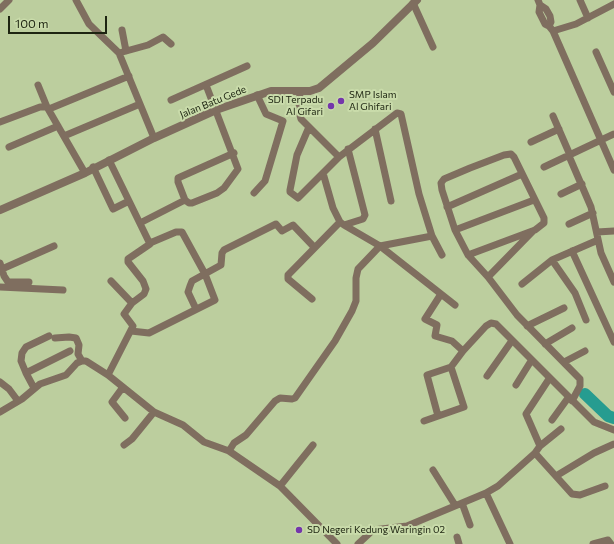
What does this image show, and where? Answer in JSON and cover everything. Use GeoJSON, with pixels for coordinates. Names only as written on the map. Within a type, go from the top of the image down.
{"type":"FeatureCollection","features":[{"type":"Feature","properties":{"kind":"street"},"geometry":{"type":"LineString","coordinates":[[0,9],[9,0]]}},
{"type":"Feature","properties":{"kind":"street"},"geometry":{"type":"LineString","coordinates":[[76,0],[89,24],[123,52]]}},
{"type":"Feature","properties":{"kind":"street"},"geometry":{"type":"LineString","coordinates":[[580,0],[588,18]]}},
{"type":"Feature","properties":{"kind":"street"},"geometry":{"type":"LineString","coordinates":[[415,2],[433,47]]}},
{"type":"Feature","properties":{"kind":"street","name":"Jalan Batu Gede"},"geometry":{"type":"LineString","coordinates":[[0,210],[85,173],[93,167],[216,110],[274,90],[314,90],[329,82],[373,43],[415,2]]}},
{"type":"Feature","properties":{"kind":"street"},"geometry":{"type":"LineString","coordinates":[[539,3],[539,12],[545,24],[551,28],[614,170]]}},
{"type":"Feature","properties":{"kind":"street"},"geometry":{"type":"LineString","coordinates":[[551,28],[564,28],[588,18],[614,4]]}},
{"type":"Feature","properties":{"kind":"street"},"geometry":{"type":"LineString","coordinates":[[122,30],[123,52],[129,76],[154,138]]}},
{"type":"Feature","properties":{"kind":"street"},"geometry":{"type":"LineString","coordinates":[[123,52],[148,45],[165,37],[171,44]]}},
{"type":"Feature","properties":{"kind":"street"},"geometry":{"type":"LineString","coordinates":[[596,52],[614,92]]}},
{"type":"Feature","properties":{"kind":"street"},"geometry":{"type":"LineString","coordinates":[[171,100],[247,66]]}},
{"type":"Feature","properties":{"kind":"street"},"geometry":{"type":"LineString","coordinates":[[0,122],[40,106],[48,108],[129,76]]}},
{"type":"Feature","properties":{"kind":"street"},"geometry":{"type":"LineString","coordinates":[[38,85],[48,108],[85,173]]}},
{"type":"Feature","properties":{"kind":"street"},"geometry":{"type":"LineString","coordinates":[[206,85],[234,153],[238,169],[224,188],[218,193],[189,203],[186,200],[178,182],[178,178],[234,153]]}},
{"type":"Feature","properties":{"kind":"street"},"geometry":{"type":"LineString","coordinates":[[300,91],[300,116],[309,128],[339,157]]}},
{"type":"Feature","properties":{"kind":"street"},"geometry":{"type":"LineString","coordinates":[[254,193],[265,181],[283,121],[266,114],[257,96]]}},
{"type":"Feature","properties":{"kind":"street"},"geometry":{"type":"LineString","coordinates":[[64,136],[140,104]]}},
{"type":"Feature","properties":{"kind":"street"},"geometry":{"type":"LineString","coordinates":[[309,128],[297,154],[290,192],[300,197],[348,149],[397,113],[400,113],[402,116],[419,194],[432,236],[442,256]]}},
{"type":"Feature","properties":{"kind":"street"},"geometry":{"type":"LineString","coordinates":[[553,116],[593,213],[601,253],[614,282]]}},
{"type":"Feature","properties":{"kind":"street"},"geometry":{"type":"LineString","coordinates":[[9,147],[58,126]]}},
{"type":"Feature","properties":{"kind":"street"},"geometry":{"type":"LineString","coordinates":[[375,129],[392,200]]}},
{"type":"Feature","properties":{"kind":"street"},"geometry":{"type":"LineString","coordinates":[[531,142],[559,129]]}},
{"type":"Feature","properties":{"kind":"street"},"geometry":{"type":"LineString","coordinates":[[544,167],[614,134]]}},
{"type":"Feature","properties":{"kind":"street"},"geometry":{"type":"LineString","coordinates":[[312,299],[287,277],[314,247],[342,224],[361,220],[364,215],[348,149]]}},
{"type":"Feature","properties":{"kind":"street"},"geometry":{"type":"LineString","coordinates":[[488,277],[535,230],[542,225],[544,220],[514,157],[508,153],[444,179],[441,186],[447,208],[468,255],[488,277],[527,326],[580,379],[579,387],[572,399],[552,420]]}},
{"type":"Feature","properties":{"kind":"street"},"geometry":{"type":"LineString","coordinates":[[109,160],[150,243]]}},
{"type":"Feature","properties":{"kind":"street"},"geometry":{"type":"LineString","coordinates":[[93,167],[113,209],[129,201]]}},
{"type":"Feature","properties":{"kind":"street"},"geometry":{"type":"LineString","coordinates":[[323,173],[333,208],[342,224],[380,246],[455,305]]}},
{"type":"Feature","properties":{"kind":"street"},"geometry":{"type":"LineString","coordinates":[[447,208],[522,174]]}},
{"type":"Feature","properties":{"kind":"street"},"geometry":{"type":"LineString","coordinates":[[561,194],[582,184]]}},
{"type":"Feature","properties":{"kind":"street"},"geometry":{"type":"LineString","coordinates":[[140,224],[186,200]]}},
{"type":"Feature","properties":{"kind":"street"},"geometry":{"type":"LineString","coordinates":[[456,230],[534,200]]}},
{"type":"Feature","properties":{"kind":"street"},"geometry":{"type":"LineString","coordinates":[[569,224],[593,213]]}},
{"type":"Feature","properties":{"kind":"street"},"geometry":{"type":"LineString","coordinates":[[196,309],[189,289],[192,281],[221,266],[222,253],[224,250],[235,246],[273,224],[278,226],[282,231],[293,225],[314,247]]}},
{"type":"Feature","properties":{"kind":"street"},"geometry":{"type":"LineString","coordinates":[[468,255],[535,230]]}},
{"type":"Feature","properties":{"kind":"street"},"geometry":{"type":"LineString","coordinates":[[522,284],[552,260],[572,251],[597,236],[614,231]]}},
{"type":"Feature","properties":{"kind":"street"},"geometry":{"type":"LineString","coordinates":[[108,375],[133,325],[124,314],[132,303],[144,294],[146,289],[143,281],[128,262],[128,258],[148,247],[150,243],[176,232],[182,232],[205,274],[215,300],[149,334],[131,331]]}},
{"type":"Feature","properties":{"kind":"street"},"geometry":{"type":"LineString","coordinates":[[229,451],[234,443],[246,435],[275,401],[295,398],[339,335],[352,311],[356,301],[356,278],[358,269],[380,246],[432,236]]}},
{"type":"Feature","properties":{"kind":"street"},"geometry":{"type":"LineString","coordinates":[[29,282],[8,282],[1,266],[54,246]]}},
{"type":"Feature","properties":{"kind":"street"},"geometry":{"type":"LineString","coordinates":[[572,251],[610,324],[614,342]]}},
{"type":"Feature","properties":{"kind":"street"},"geometry":{"type":"LineString","coordinates":[[552,260],[575,293],[586,320]]}},
{"type":"Feature","properties":{"kind":"street"},"geometry":{"type":"LineString","coordinates":[[111,281],[132,303]]}},
{"type":"Feature","properties":{"kind":"street"},"geometry":{"type":"LineString","coordinates":[[0,287],[63,290]]}},
{"type":"Feature","properties":{"kind":"street"},"geometry":{"type":"LineString","coordinates":[[441,294],[425,319],[436,325],[435,336],[452,341],[463,351]]}},
{"type":"Feature","properties":{"kind":"street"},"geometry":{"type":"LineString","coordinates":[[527,326],[564,308]]}},
{"type":"Feature","properties":{"kind":"street"},"geometry":{"type":"LineString","coordinates":[[438,416],[427,375],[451,367],[463,351],[486,326],[491,323],[496,324],[511,342],[598,425],[614,430]]}},
{"type":"Feature","properties":{"kind":"street"},"geometry":{"type":"LineString","coordinates":[[545,344],[572,328]]}},
{"type":"Feature","properties":{"kind":"street"},"geometry":{"type":"LineString","coordinates":[[34,388],[21,361],[22,352],[30,344],[52,337],[76,338],[79,345],[78,354],[82,361],[86,361],[108,375],[154,412],[183,425],[204,442],[229,451],[280,486],[337,544]]}},
{"type":"Feature","properties":{"kind":"street"},"geometry":{"type":"LineString","coordinates":[[487,376],[511,342]]}},
{"type":"Feature","properties":{"kind":"street"},"geometry":{"type":"LineString","coordinates":[[26,373],[70,351]]}},
{"type":"Feature","properties":{"kind":"street"},"geometry":{"type":"LineString","coordinates":[[564,362],[585,351]]}},
{"type":"Feature","properties":{"kind":"street"},"geometry":{"type":"LineString","coordinates":[[0,412],[46,381],[66,375],[82,361]]}},
{"type":"Feature","properties":{"kind":"street"},"geometry":{"type":"LineString","coordinates":[[516,385],[531,361]]}},
{"type":"Feature","properties":{"kind":"street"},"geometry":{"type":"LineString","coordinates":[[424,421],[464,407],[451,367]]}},
{"type":"Feature","properties":{"kind":"street"},"geometry":{"type":"LineString","coordinates":[[540,446],[526,414],[549,379]]}},
{"type":"Feature","properties":{"kind":"street"},"geometry":{"type":"LineString","coordinates":[[0,382],[9,389],[18,401]]}},
{"type":"Feature","properties":{"kind":"street"},"geometry":{"type":"LineString","coordinates":[[124,387],[112,402],[125,418]]}},
{"type":"Feature","properties":{"kind":"street"},"geometry":{"type":"LineString","coordinates":[[124,445],[132,439],[154,412]]}},
{"type":"Feature","properties":{"kind":"street"},"geometry":{"type":"LineString","coordinates":[[358,544],[373,530],[407,526],[486,493],[498,486],[535,453],[540,446],[561,429]]}},
{"type":"Feature","properties":{"kind":"street"},"geometry":{"type":"LineString","coordinates":[[556,476],[594,453],[614,444]]}},
{"type":"Feature","properties":{"kind":"street"},"geometry":{"type":"LineString","coordinates":[[280,486],[313,445]]}},
{"type":"Feature","properties":{"kind":"street"},"geometry":{"type":"LineString","coordinates":[[535,453],[575,495],[605,486]]}},
{"type":"Feature","properties":{"kind":"street"},"geometry":{"type":"LineString","coordinates":[[433,470],[459,504],[470,525]]}},
{"type":"Feature","properties":{"kind":"street"},"geometry":{"type":"LineString","coordinates":[[486,493],[510,544]]}},
{"type":"Feature","properties":{"kind":"street"},"geometry":{"type":"LineString","coordinates":[[593,544],[608,540],[611,544]]}},
{"type":"Feature","properties":{"kind":"waterway"},"geometry":{"type":"LineString","coordinates":[[585,394],[608,416],[614,418]]}},
{"type":"Feature","properties":{"kind":"place","name":"SMP Islam Al Ghifari"},"geometry":{"type":"Point","coordinates":[341,101]}},
{"type":"Feature","properties":{"kind":"place","name":"SDI Terpadu Al Gifari"},"geometry":{"type":"Point","coordinates":[331,106]}},
{"type":"Feature","properties":{"kind":"place","name":"SD Negeri Kedung Waringin 02"},"geometry":{"type":"Point","coordinates":[299,530]}}]}
